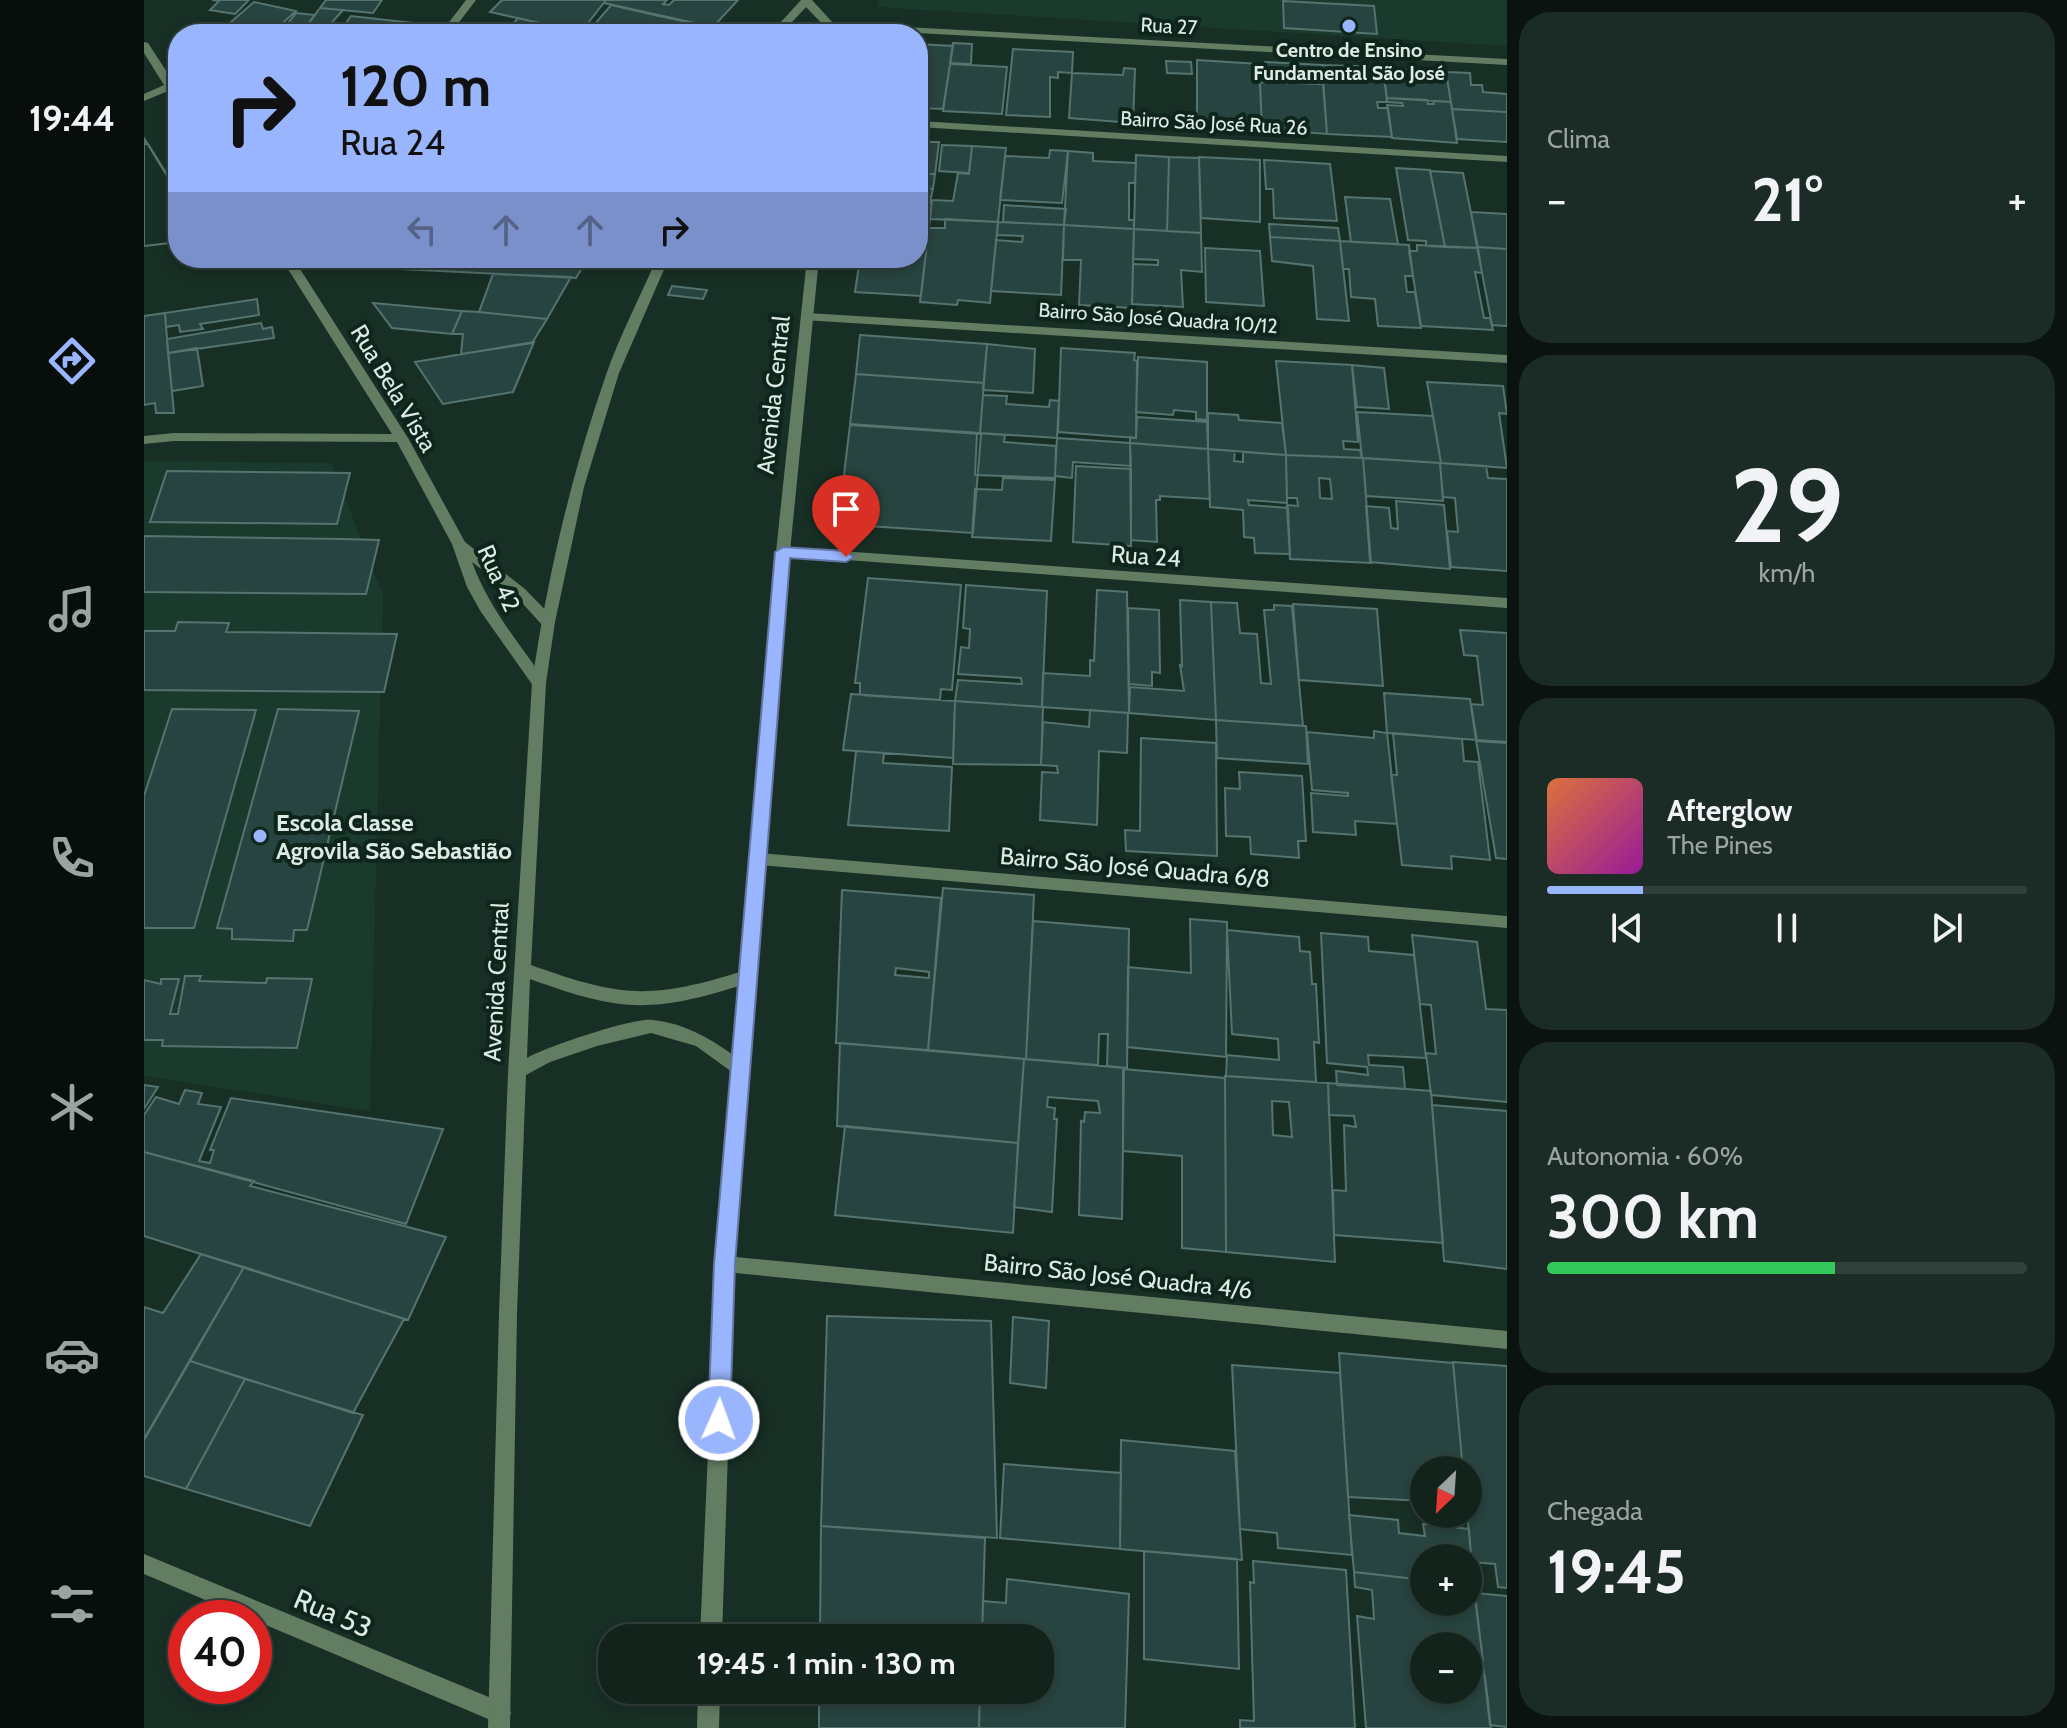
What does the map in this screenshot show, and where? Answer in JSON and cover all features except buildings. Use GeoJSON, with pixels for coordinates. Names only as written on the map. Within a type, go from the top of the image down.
{"type":"FeatureCollection","features":[{"type":"Feature","properties":{"kind":"street"},"geometry":{"type":"LineString","coordinates":[[453,24],[471,0]]}},
{"type":"Feature","properties":{"kind":"street"},"geometry":{"type":"LineString","coordinates":[[784,24],[807,0],[825,24]]}},
{"type":"Feature","properties":{"kind":"street","name":"Rua 27"},"geometry":{"type":"LineString","coordinates":[[928,35],[1507,62]]}},
{"type":"Feature","properties":{"kind":"street"},"geometry":{"type":"LineString","coordinates":[[144,45],[168,83]]}},
{"type":"Feature","properties":{"kind":"street"},"geometry":{"type":"LineString","coordinates":[[144,98],[168,87]]}},
{"type":"Feature","properties":{"kind":"street","name":"Bairro São José Rua 26"},"geometry":{"type":"LineString","coordinates":[[928,125],[1507,159]]}},
{"type":"Feature","properties":{"kind":"street","name":"Rua Bela Vista"},"geometry":{"type":"LineString","coordinates":[[294,268],[401,438],[459,544]]}},
{"type":"Feature","properties":{"kind":"street"},"geometry":{"type":"LineString","coordinates":[[297,273],[300,268]]}},
{"type":"Feature","properties":{"kind":"street","name":"Avenida Central"},"geometry":{"type":"LineString","coordinates":[[500,1721],[508,1314],[517,1072],[539,683],[548,622],[577,487],[613,373],[659,268]]}},
{"type":"Feature","properties":{"kind":"street","name":"Avenida Central"},"geometry":{"type":"LineString","coordinates":[[712,1624],[725,1264],[783,552],[812,268]]}},
{"type":"Feature","properties":{"kind":"street","name":"Bairro São José Quadra 10/12"},"geometry":{"type":"LineString","coordinates":[[807,317],[1507,359]]}},
{"type":"Feature","properties":{"kind":"street"},"geometry":{"type":"LineString","coordinates":[[144,440],[174,437],[401,438]]}},
{"type":"Feature","properties":{"kind":"street","name":"Rua 42"},"geometry":{"type":"LineString","coordinates":[[459,544],[511,585],[548,622]]}},
{"type":"Feature","properties":{"kind":"street","name":"Rua 42"},"geometry":{"type":"LineString","coordinates":[[459,544],[474,587],[488,612],[539,683]]}},
{"type":"Feature","properties":{"kind":"street","name":"Rua 24"},"geometry":{"type":"LineString","coordinates":[[783,552],[1507,603]]}},
{"type":"Feature","properties":{"kind":"street","name":"Bairro São José Quadra 6/8"},"geometry":{"type":"LineString","coordinates":[[759,859],[1507,922]]}},
{"type":"Feature","properties":{"kind":"street"},"geometry":{"type":"LineString","coordinates":[[522,969],[569,986],[638,1000],[686,995],[750,976]]}},
{"type":"Feature","properties":{"kind":"street"},"geometry":{"type":"LineString","coordinates":[[517,1072],[544,1057],[570,1048],[651,1026],[701,1041],[742,1070]]}},
{"type":"Feature","properties":{"kind":"street","name":"Bairro São José Quadra 4/6"},"geometry":{"type":"LineString","coordinates":[[725,1264],[1507,1340]]}},
{"type":"Feature","properties":{"kind":"street","name":"Rua 53"},"geometry":{"type":"LineString","coordinates":[[144,1564],[500,1721]]}},
{"type":"Feature","properties":{"kind":"street"},"geometry":{"type":"LineString","coordinates":[[708,1728],[709,1704]]}},
{"type":"Feature","properties":{"kind":"shaded area","name":"Centro de Ensino Fundamental São José"},"geometry":{"type":"Polygon","coordinates":[[[879,0],[1507,0],[1507,46],[877,7],[879,0]]]}},
{"type":"Feature","properties":{"kind":"shaded area","name":"Escola Classe Agrovila São Sebastião"},"geometry":{"type":"Polygon","coordinates":[[[144,461],[332,463],[383,596],[370,1111],[144,1076],[144,461]]]}},
{"type":"Feature","properties":{"kind":"place","name":"Centro de Ensino Fundamental São José"},"geometry":{"type":"Point","coordinates":[1349,26]}},
{"type":"Feature","properties":{"kind":"place","name":"Escola Classe Agrovila São Sebastião"},"geometry":{"type":"Point","coordinates":[260,836]}},
{"type":"Feature","properties":{"kind":"route"},"geometry":{"type":"LineString","coordinates":[[719,1420],[725,1264],[783,552],[846,557]]}}]}
